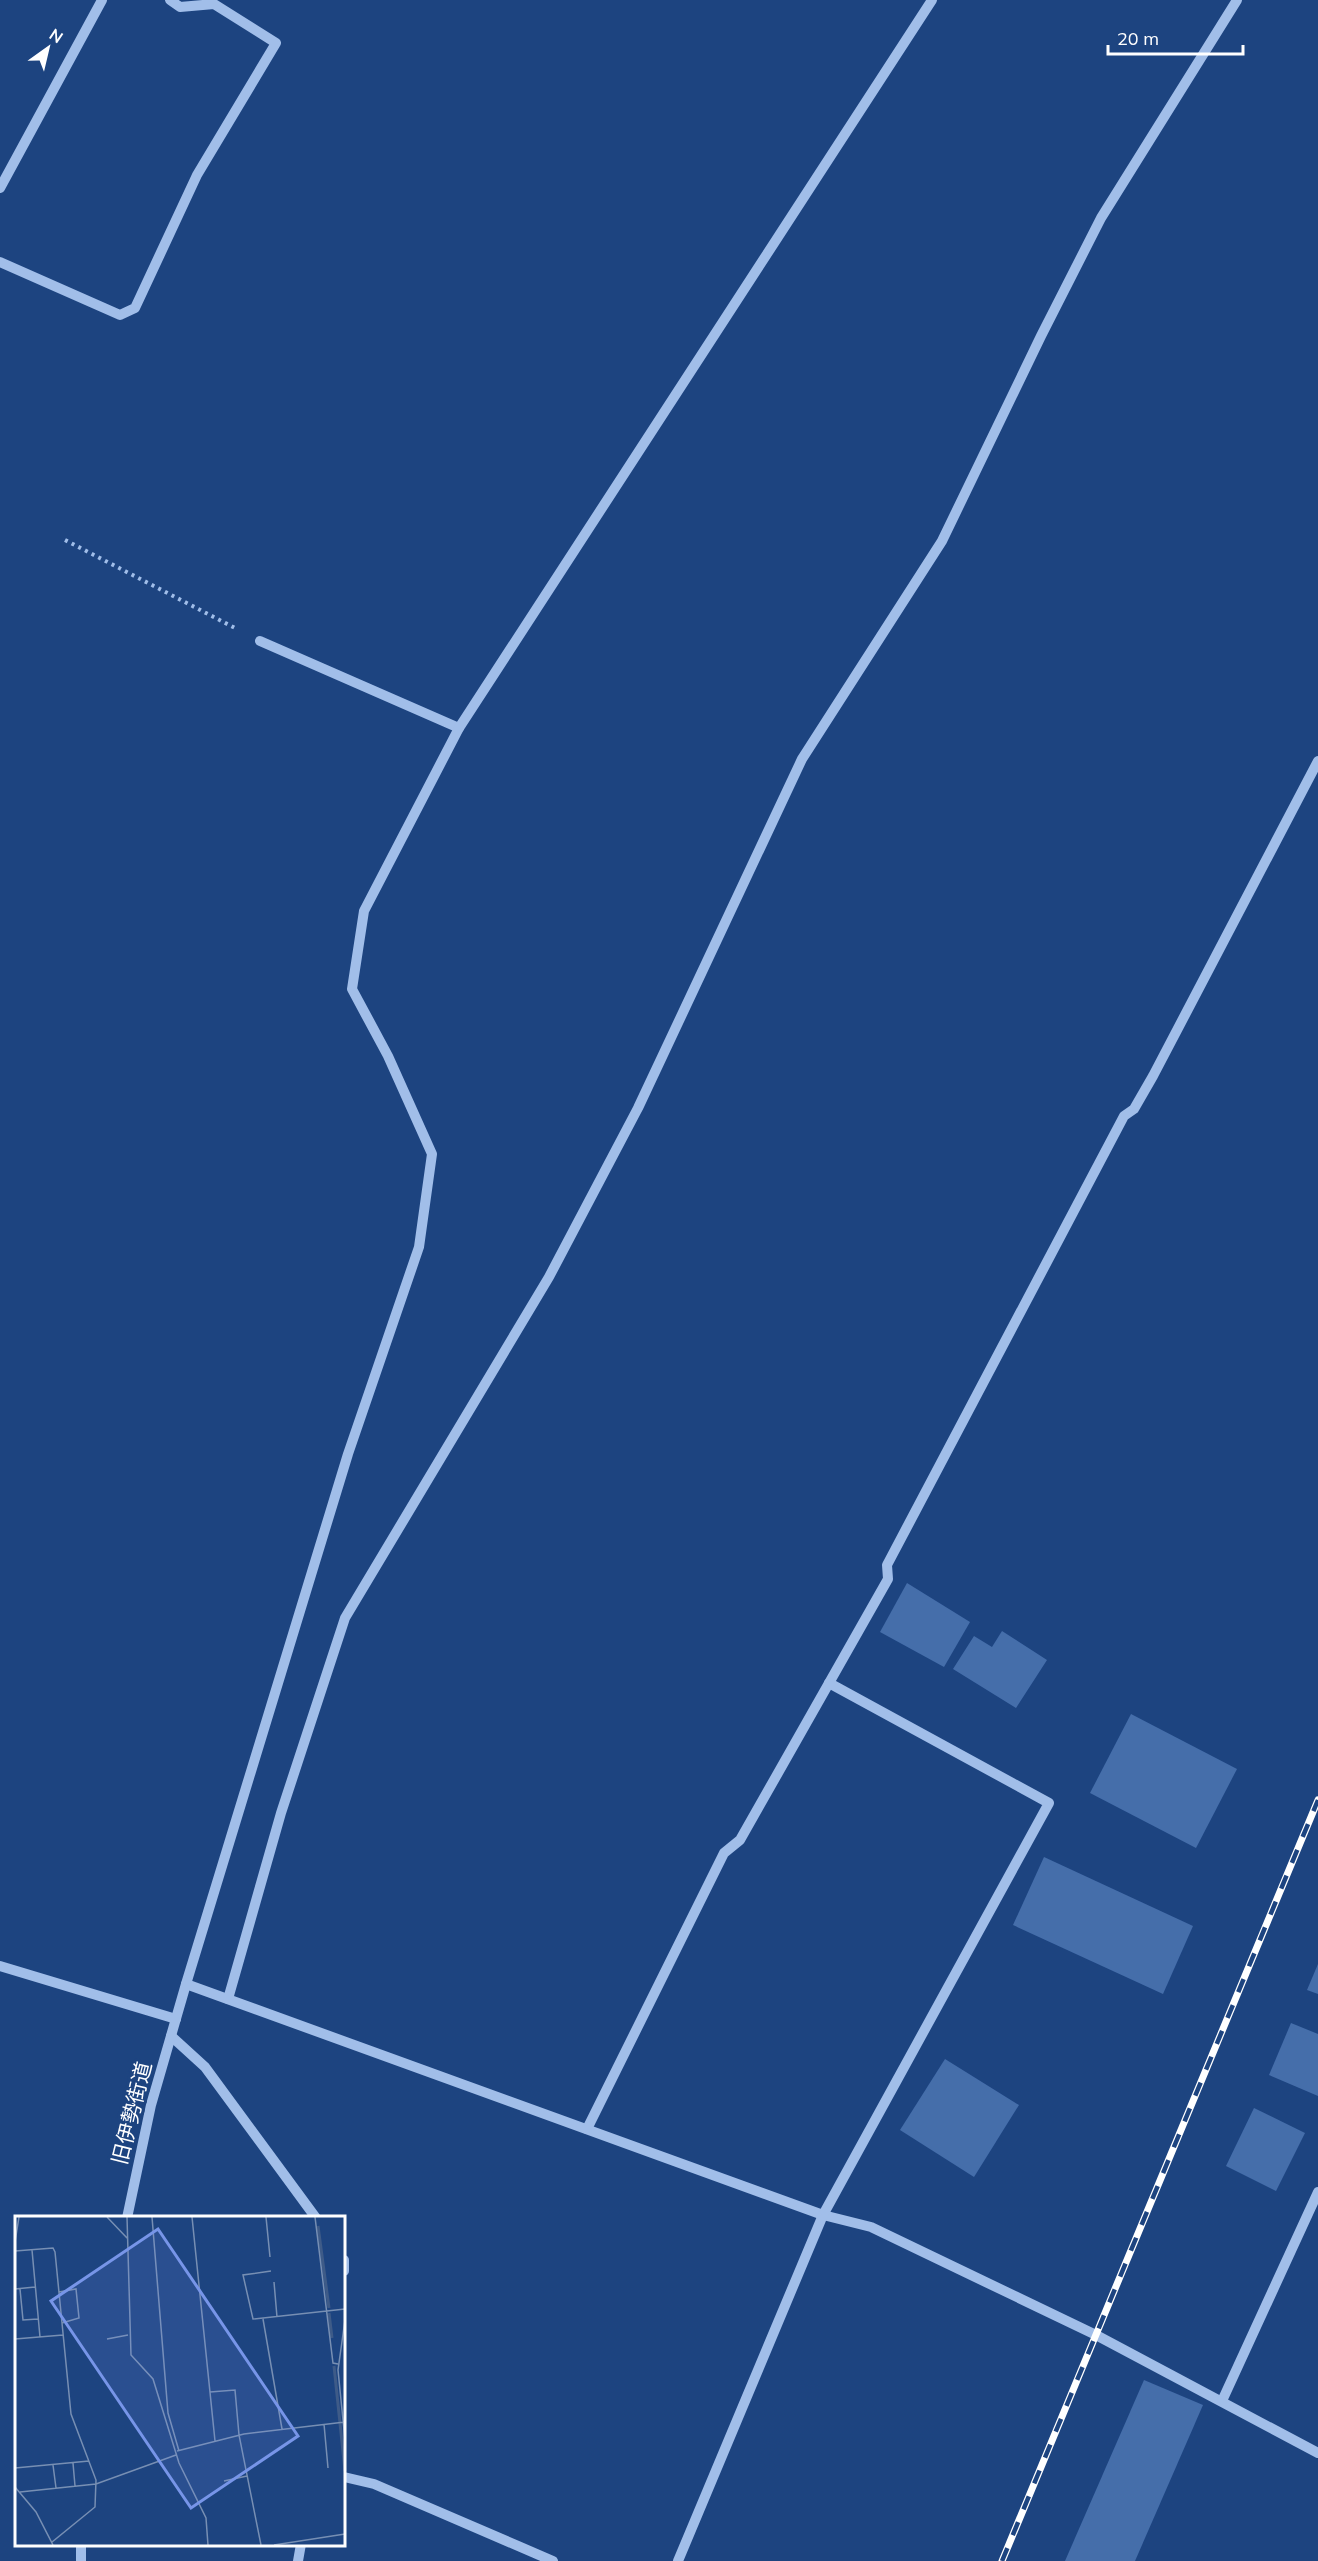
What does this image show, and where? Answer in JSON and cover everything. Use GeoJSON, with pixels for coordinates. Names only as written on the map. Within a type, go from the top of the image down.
{"type":"FeatureCollection","features":[{"type":"Feature","properties":{"kind":"street"},"geometry":{"type":"LineString","coordinates":[[0,188],[102,0]]}},
{"type":"Feature","properties":{"kind":"street"},"geometry":{"type":"LineString","coordinates":[[0,262],[120,315],[135,308],[197,174],[276,43],[214,4],[180,7],[170,0]]}},
{"type":"Feature","properties":{"kind":"street","name":"旧伊勢街道"},"geometry":{"type":"LineString","coordinates":[[126,2216],[151,2105],[186,1984],[348,1454],[419,1247],[432,1154],[388,1056],[352,989],[364,911],[459,728],[932,0]]}},
{"type":"Feature","properties":{"kind":"street"},"geometry":{"type":"LineString","coordinates":[[228,1999],[281,1813],[345,1618],[549,1277],[638,1108],[802,759],[942,541],[1101,218],[1237,0]]}},
{"type":"Feature","properties":{"kind":"street"},"geometry":{"type":"LineString","coordinates":[[260,641],[459,728]]}},
{"type":"Feature","properties":{"kind":"street"},"geometry":{"type":"LineString","coordinates":[[587,2129],[724,1853],[740,1840],[888,1579],[887,1565],[1124,1116],[1134,1109],[1153,1076],[1318,761]]}},
{"type":"Feature","properties":{"kind":"street"},"geometry":{"type":"LineString","coordinates":[[678,2561],[823,2215],[1049,1803],[829,1683]]}},
{"type":"Feature","properties":{"kind":"street"},"geometry":{"type":"LineString","coordinates":[[0,1966],[176,2019]]}},
{"type":"Feature","properties":{"kind":"street"},"geometry":{"type":"LineString","coordinates":[[186,1984],[823,2215],[871,2227],[1096,2335],[1318,2453]]}},
{"type":"Feature","properties":{"kind":"street"},"geometry":{"type":"LineString","coordinates":[[171,2036],[204,2067],[315,2216]]}},
{"type":"Feature","properties":{"kind":"street"},"geometry":{"type":"LineString","coordinates":[[1222,2401],[1318,2192]]}},
{"type":"Feature","properties":{"kind":"street"},"geometry":{"type":"LineString","coordinates":[[345,2477],[374,2484],[553,2561]]}},
{"type":"Feature","properties":{"kind":"street"},"geometry":{"type":"LineString","coordinates":[[298,2561],[301,2546]]}},
{"type":"Feature","properties":{"kind":"path"},"geometry":{"type":"LineString","coordinates":[[65,540],[260,641]]}},
{"type":"Feature","properties":{"kind":"building"},"geometry":{"type":"Polygon","coordinates":[[[907,1583],[970,1622],[944,1667],[880,1632],[907,1583]]]}},
{"type":"Feature","properties":{"kind":"building"},"geometry":{"type":"Polygon","coordinates":[[[1002,1631],[1047,1660],[1016,1708],[953,1669],[974,1636],[992,1647],[1002,1631]]]}},
{"type":"Feature","properties":{"kind":"building"},"geometry":{"type":"Polygon","coordinates":[[[1131,1714],[1237,1769],[1196,1848],[1090,1793],[1131,1714]]]}},
{"type":"Feature","properties":{"kind":"building"},"geometry":{"type":"Polygon","coordinates":[[[1044,1857],[1193,1926],[1163,1994],[1013,1925],[1044,1857]]]}},
{"type":"Feature","properties":{"kind":"building"},"geometry":{"type":"Polygon","coordinates":[[[1318,1964],[1318,1994],[1307,1990],[1318,1964]]]}},
{"type":"Feature","properties":{"kind":"building"},"geometry":{"type":"Polygon","coordinates":[[[1291,2023],[1318,2034],[1318,2096],[1269,2075],[1291,2023]]]}},
{"type":"Feature","properties":{"kind":"building"},"geometry":{"type":"Polygon","coordinates":[[[945,2059],[1019,2105],[974,2177],[900,2130],[945,2059]]]}},
{"type":"Feature","properties":{"kind":"building"},"geometry":{"type":"Polygon","coordinates":[[[1254,2108],[1305,2133],[1276,2191],[1226,2166],[1254,2108]]]}},
{"type":"Feature","properties":{"kind":"building"},"geometry":{"type":"Polygon","coordinates":[[[1144,2380],[1203,2405],[1135,2561],[1065,2561],[1144,2380]]]}},
{"type":"Feature","properties":{"kind":"railway"},"geometry":{"type":"LineString","coordinates":[[1002,2561],[1318,1800]]}}]}
